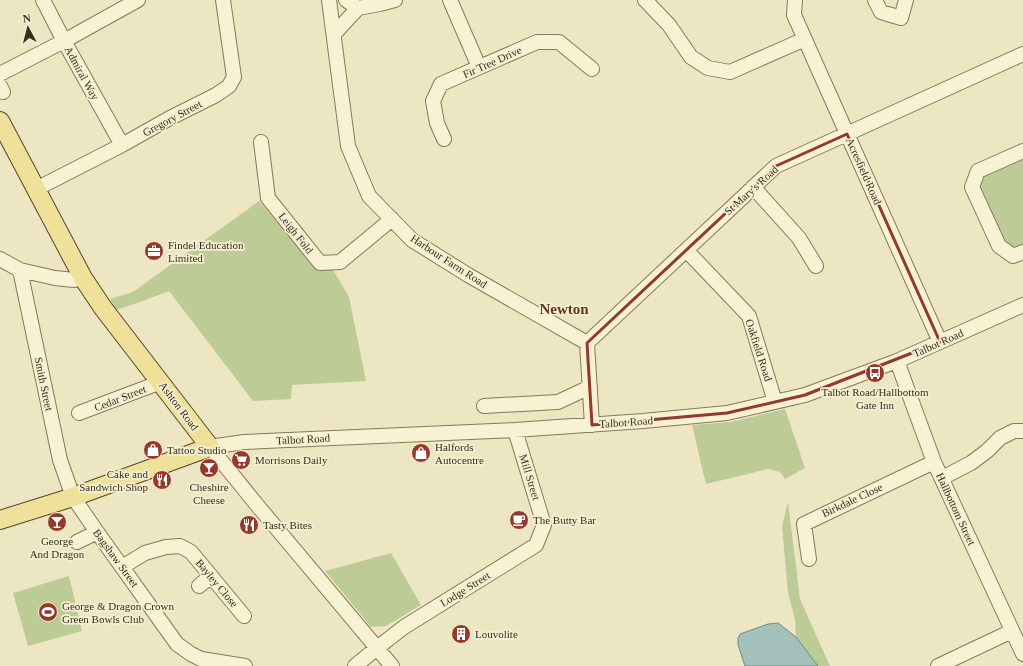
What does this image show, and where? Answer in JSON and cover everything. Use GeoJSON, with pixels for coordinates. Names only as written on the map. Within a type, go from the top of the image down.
{"type":"FeatureCollection","features":[{"type":"Feature","properties":{"kind":"main road","name":"Ashton Road"},"geometry":{"type":"LineString","coordinates":[[0,121],[83,278],[103,308],[210,447]]}},
{"type":"Feature","properties":{"kind":"main road"},"geometry":{"type":"LineString","coordinates":[[0,520],[74,497],[210,447]]}},
{"type":"Feature","properties":{"kind":"street","name":"Admiral Way"},"geometry":{"type":"LineString","coordinates":[[43,0],[122,145]]}},
{"type":"Feature","properties":{"kind":"street"},"geometry":{"type":"LineString","coordinates":[[0,74],[138,0]]}},
{"type":"Feature","properties":{"kind":"street","name":"Gregory Street"},"geometry":{"type":"LineString","coordinates":[[36,189],[216,95],[229,86],[234,77],[223,0]]}},
{"type":"Feature","properties":{"kind":"street","name":"Harbour Farm Road"},"geometry":{"type":"LineString","coordinates":[[329,0],[348,146],[369,196],[412,240],[468,275],[587,343]]}},
{"type":"Feature","properties":{"kind":"street"},"geometry":{"type":"LineString","coordinates":[[346,0],[358,8]]}},
{"type":"Feature","properties":{"kind":"street"},"geometry":{"type":"LineString","coordinates":[[334,34],[358,8],[395,0]]}},
{"type":"Feature","properties":{"kind":"street"},"geometry":{"type":"LineString","coordinates":[[450,0],[479,67]]}},
{"type":"Feature","properties":{"kind":"street"},"geometry":{"type":"LineString","coordinates":[[646,0],[669,25],[691,57],[708,68],[730,72],[805,39]]}},
{"type":"Feature","properties":{"kind":"street","name":"Acresfield Road"},"geometry":{"type":"LineString","coordinates":[[795,0],[794,15],[940,342]]}},
{"type":"Feature","properties":{"kind":"street"},"geometry":{"type":"LineString","coordinates":[[875,0],[881,12],[900,18],[906,0]]}},
{"type":"Feature","properties":{"kind":"street","name":"Fir Tree Drive"},"geometry":{"type":"LineString","coordinates":[[444,139],[437,123],[433,101],[441,84],[536,42],[559,42],[592,69]]}},
{"type":"Feature","properties":{"kind":"street","name":"St Mary's Road"},"geometry":{"type":"LineString","coordinates":[[587,343],[776,166],[1023,54]]}},
{"type":"Feature","properties":{"kind":"street","name":"Leigh Fold"},"geometry":{"type":"LineString","coordinates":[[261,142],[268,198],[320,263],[340,262],[392,219]]}},
{"type":"Feature","properties":{"kind":"street"},"geometry":{"type":"LineString","coordinates":[[1023,151],[978,171],[972,187],[999,246],[1013,256],[1023,252]]}},
{"type":"Feature","properties":{"kind":"street"},"geometry":{"type":"LineString","coordinates":[[753,187],[799,238],[816,266]]}},
{"type":"Feature","properties":{"kind":"street","name":"Oakfield Road"},"geometry":{"type":"LineString","coordinates":[[686,250],[749,316],[775,402]]}},
{"type":"Feature","properties":{"kind":"street"},"geometry":{"type":"LineString","coordinates":[[0,259],[20,270],[55,278],[74,280],[83,278]]}},
{"type":"Feature","properties":{"kind":"street","name":"Smith Street"},"geometry":{"type":"LineString","coordinates":[[20,270],[60,460],[74,497]]}},
{"type":"Feature","properties":{"kind":"street","name":"Talbot Road"},"geometry":{"type":"LineString","coordinates":[[210,447],[244,442],[515,430],[592,425],[727,413],[805,395],[898,361],[1023,305]]}},
{"type":"Feature","properties":{"kind":"street"},"geometry":{"type":"LineString","coordinates":[[587,343],[592,425]]}},
{"type":"Feature","properties":{"kind":"street","name":"Hallbottom Street"},"geometry":{"type":"LineString","coordinates":[[898,361],[934,462],[1023,654]]}},
{"type":"Feature","properties":{"kind":"street","name":"Cedar Street"},"geometry":{"type":"LineString","coordinates":[[79,413],[161,382]]}},
{"type":"Feature","properties":{"kind":"street"},"geometry":{"type":"LineString","coordinates":[[484,406],[558,402],[590,387]]}},
{"type":"Feature","properties":{"kind":"street","name":"Mill Street"},"geometry":{"type":"LineString","coordinates":[[515,430],[544,525]]}},
{"type":"Feature","properties":{"kind":"street"},"geometry":{"type":"LineString","coordinates":[[942,478],[972,463],[1000,438],[1014,431],[1023,431]]}},
{"type":"Feature","properties":{"kind":"street","name":"Ashton Road"},"geometry":{"type":"LineString","coordinates":[[210,447],[392,666]]}},
{"type":"Feature","properties":{"kind":"street","name":"Birkdale Close"},"geometry":{"type":"LineString","coordinates":[[809,559],[804,524],[934,462]]}},
{"type":"Feature","properties":{"kind":"street","name":"Bagshaw Street"},"geometry":{"type":"LineString","coordinates":[[74,497],[97,532],[177,644],[197,660]]}},
{"type":"Feature","properties":{"kind":"street","name":"Lodge Street"},"geometry":{"type":"LineString","coordinates":[[355,666],[404,627],[536,546],[544,525]]}},
{"type":"Feature","properties":{"kind":"street"},"geometry":{"type":"LineString","coordinates":[[77,542],[97,532]]}},
{"type":"Feature","properties":{"kind":"street","name":"Bayley Close"},"geometry":{"type":"LineString","coordinates":[[122,567],[145,553],[166,547],[180,546],[191,552],[244,616]]}},
{"type":"Feature","properties":{"kind":"street"},"geometry":{"type":"LineString","coordinates":[[199,586],[211,576]]}},
{"type":"Feature","properties":{"kind":"street"},"geometry":{"type":"LineString","coordinates":[[938,666],[1012,631]]}},
{"type":"Feature","properties":{"kind":"street"},"geometry":{"type":"LineString","coordinates":[[197,660],[245,666]]}},
{"type":"Feature","properties":{"kind":"highlighted area"},"geometry":{"type":"Polygon","coordinates":[[[847,134],[940,342],[805,395],[727,413],[592,425],[587,343],[776,166],[847,134]]]}},
{"type":"Feature","properties":{"kind":"green space"},"geometry":{"type":"Polygon","coordinates":[[[1023,157],[1023,244],[1014,248],[1004,245],[977,186],[981,176],[1023,157]]]}},
{"type":"Feature","properties":{"kind":"green space"},"geometry":{"type":"Polygon","coordinates":[[[259,201],[315,266],[332,268],[349,297],[366,381],[292,385],[291,399],[253,401],[169,291],[116,310],[110,299],[133,292],[259,201]]]}},
{"type":"Feature","properties":{"kind":"green space"},"geometry":{"type":"Polygon","coordinates":[[[785,409],[805,468],[785,479],[780,472],[768,469],[706,484],[692,425],[731,422],[785,409]]]}},
{"type":"Feature","properties":{"kind":"green space"},"geometry":{"type":"Polygon","coordinates":[[[788,502],[800,599],[830,666],[818,666],[796,637],[795,619],[788,593],[782,526],[788,502]]]}},
{"type":"Feature","properties":{"kind":"green space"},"geometry":{"type":"Polygon","coordinates":[[[391,553],[421,605],[386,626],[371,627],[325,571],[391,553]]]}},
{"type":"Feature","properties":{"kind":"green space","name":"George & Dragon Crown Green Bowls Club"},"geometry":{"type":"Polygon","coordinates":[[[69,576],[82,631],[28,646],[13,593],[69,576]]]}},
{"type":"Feature","properties":{"kind":"water"},"geometry":{"type":"Polygon","coordinates":[[[778,623],[796,637],[818,666],[745,666],[738,645],[738,638],[740,634],[768,624],[778,623]]]}},
{"type":"Feature","properties":{"kind":"place","name":"Findel Education Limited"},"geometry":{"type":"Point","coordinates":[154,251]}},
{"type":"Feature","properties":{"kind":"place","name":"Talbot Road/Hallbottom Gate Inn"},"geometry":{"type":"Point","coordinates":[875,373]}},
{"type":"Feature","properties":{"kind":"place","name":"Tattoo Studio"},"geometry":{"type":"Point","coordinates":[153,450]}},
{"type":"Feature","properties":{"kind":"place","name":"Halfords Autocentre"},"geometry":{"type":"Point","coordinates":[421,453]}},
{"type":"Feature","properties":{"kind":"place","name":"Morrisons Daily"},"geometry":{"type":"Point","coordinates":[241,460]}},
{"type":"Feature","properties":{"kind":"place","name":"Cheshire Cheese"},"geometry":{"type":"Point","coordinates":[209,468]}},
{"type":"Feature","properties":{"kind":"place","name":"Cake and Sandwich Shop"},"geometry":{"type":"Point","coordinates":[162,480]}},
{"type":"Feature","properties":{"kind":"place","name":"The Butty Bar"},"geometry":{"type":"Point","coordinates":[519,520]}},
{"type":"Feature","properties":{"kind":"place","name":"George And Dragon"},"geometry":{"type":"Point","coordinates":[57,522]}},
{"type":"Feature","properties":{"kind":"place","name":"Tasty Bites"},"geometry":{"type":"Point","coordinates":[249,525]}},
{"type":"Feature","properties":{"kind":"place","name":"George & Dragon Crown Green Bowls Club"},"geometry":{"type":"Point","coordinates":[48,612]}},
{"type":"Feature","properties":{"kind":"place","name":"Louvolite"},"geometry":{"type":"Point","coordinates":[461,634]}},
{"type":"Feature","properties":{"kind":"district","name":"Newton"},"geometry":{"type":"Point","coordinates":[564,309]}}]}
